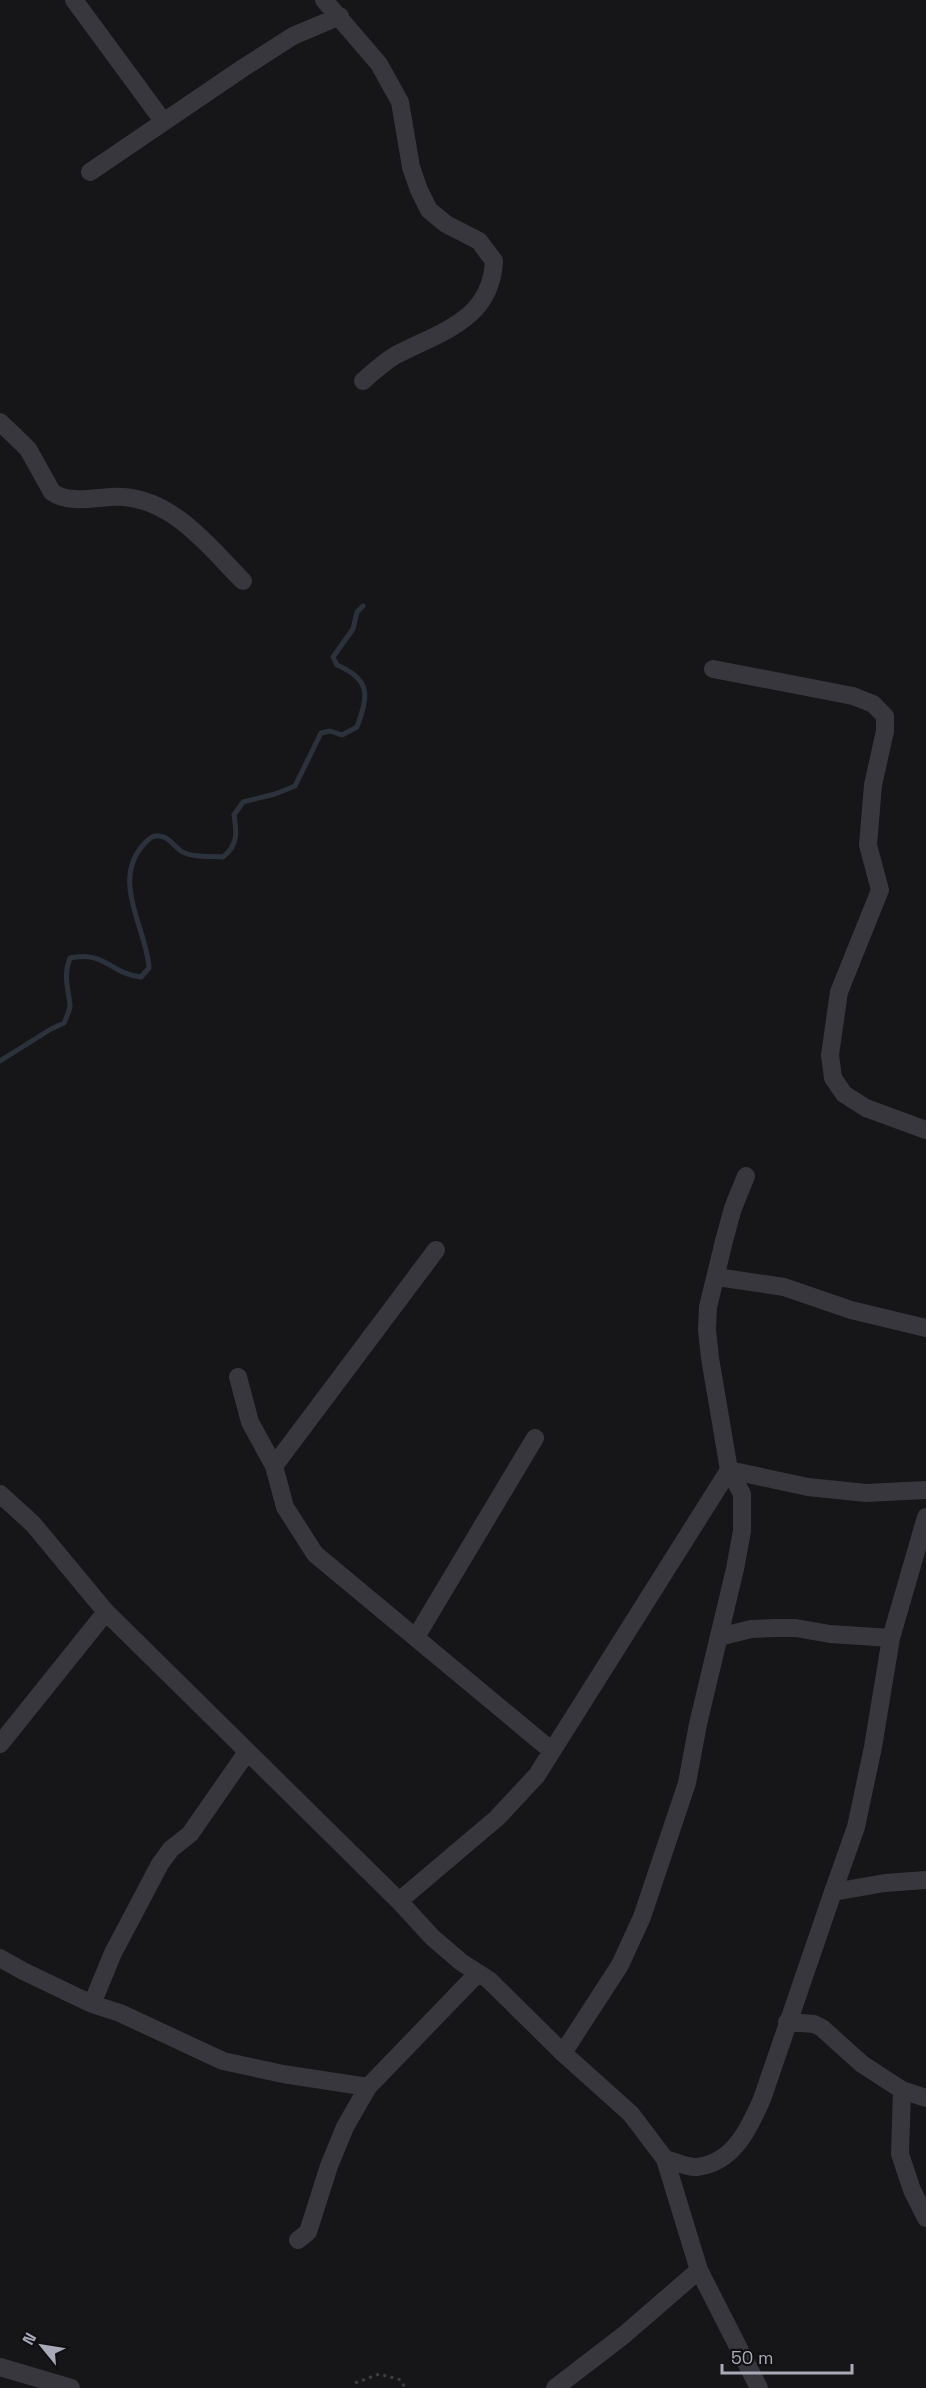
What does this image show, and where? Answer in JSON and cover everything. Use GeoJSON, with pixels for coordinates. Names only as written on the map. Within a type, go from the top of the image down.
{"type":"FeatureCollection","features":[{"type":"Feature","properties":{"kind":"street"},"geometry":{"type":"LineString","coordinates":[[74,0],[163,121]]}},
{"type":"Feature","properties":{"kind":"street"},"geometry":{"type":"LineString","coordinates":[[324,0],[379,64],[400,102],[411,167],[429,210],[446,224],[479,241],[494,261],[493,279],[486,297],[475,310],[450,328],[395,356],[363,381]]}},
{"type":"Feature","properties":{"kind":"street"},"geometry":{"type":"LineString","coordinates":[[90,172],[292,36],[340,16]]}},
{"type":"Feature","properties":{"kind":"street"},"geometry":{"type":"LineString","coordinates":[[0,422],[28,449],[52,492],[58,496],[126,497],[170,513],[186,524],[243,581]]}},
{"type":"Feature","properties":{"kind":"street"},"geometry":{"type":"LineString","coordinates":[[712,669],[854,696],[873,704],[885,716],[885,731],[873,785],[868,845],[880,890],[839,992],[830,1056],[833,1078],[844,1094],[866,1108],[926,1130]]}},
{"type":"Feature","properties":{"kind":"street"},"geometry":{"type":"LineString","coordinates":[[563,2053],[620,1965],[642,1917],[687,1783],[698,1724],[742,1531],[742,1494],[729,1470],[707,1330],[708,1307],[733,1208],[746,1176]]}},
{"type":"Feature","properties":{"kind":"street"},"geometry":{"type":"LineString","coordinates":[[274,1466],[436,1250]]}},
{"type":"Feature","properties":{"kind":"street"},"geometry":{"type":"LineString","coordinates":[[717,1277],[784,1287],[851,1310],[926,1328]]}},
{"type":"Feature","properties":{"kind":"street"},"geometry":{"type":"LineString","coordinates":[[238,1377],[250,1422],[274,1466],[285,1507],[315,1554],[552,1751]]}},
{"type":"Feature","properties":{"kind":"street"},"geometry":{"type":"LineString","coordinates":[[416,1637],[535,1438]]}},
{"type":"Feature","properties":{"kind":"street"},"geometry":{"type":"LineString","coordinates":[[729,1470],[808,1487],[866,1493],[926,1490]]}},
{"type":"Feature","properties":{"kind":"street"},"geometry":{"type":"LineString","coordinates":[[399,1901],[497,1818],[537,1775],[729,1470]]}},
{"type":"Feature","properties":{"kind":"street"},"geometry":{"type":"LineString","coordinates":[[0,1494],[33,1524],[106,1612],[399,1901],[432,1937],[461,1962],[489,1980],[563,2053],[631,2114],[665,2159],[699,2270],[759,2388]]}},
{"type":"Feature","properties":{"kind":"street"},"geometry":{"type":"LineString","coordinates":[[665,2159],[695,2168],[716,2160],[738,2145],[749,2130],[762,2099],[856,1827],[873,1747],[891,1638],[926,1518]]}},
{"type":"Feature","properties":{"kind":"street"},"geometry":{"type":"LineString","coordinates":[[0,1744],[106,1612]]}},
{"type":"Feature","properties":{"kind":"street"},"geometry":{"type":"LineString","coordinates":[[719,1637],[751,1629],[796,1628],[830,1635],[891,1638]]}},
{"type":"Feature","properties":{"kind":"street"},"geometry":{"type":"LineString","coordinates":[[92,2004],[113,1953],[160,1864],[171,1849],[190,1834],[247,1752]]}},
{"type":"Feature","properties":{"kind":"street"},"geometry":{"type":"LineString","coordinates":[[833,1892],[885,1883],[926,1880]]}},
{"type":"Feature","properties":{"kind":"street"},"geometry":{"type":"LineString","coordinates":[[0,1958],[92,2004],[120,2013],[223,2061],[283,2074],[368,2086]]}},
{"type":"Feature","properties":{"kind":"street"},"geometry":{"type":"LineString","coordinates":[[298,2240],[308,2232],[329,2166],[345,2127],[368,2086],[414,2042],[478,1973]]}},
{"type":"Feature","properties":{"kind":"street"},"geometry":{"type":"LineString","coordinates":[[787,2022],[814,2024],[822,2028],[862,2064],[902,2090],[926,2098]]}},
{"type":"Feature","properties":{"kind":"street"},"geometry":{"type":"LineString","coordinates":[[902,2090],[900,2154],[912,2190],[926,2218]]}},
{"type":"Feature","properties":{"kind":"street"},"geometry":{"type":"LineString","coordinates":[[555,2388],[624,2335],[699,2270]]}},
{"type":"Feature","properties":{"kind":"street"},"geometry":{"type":"LineString","coordinates":[[0,2367],[71,2388]]}},
{"type":"Feature","properties":{"kind":"path"},"geometry":{"type":"LineString","coordinates":[[355,2382],[379,2374],[401,2380],[405,2388]]}},
{"type":"Feature","properties":{"kind":"waterway"},"geometry":{"type":"LineString","coordinates":[[0,1061],[64,1023],[70,1007],[66,976],[70,958],[91,957],[122,972],[141,977],[149,968],[133,905],[130,874],[134,858],[150,838],[163,837],[178,849],[196,856],[223,857],[234,843],[236,833],[234,815],[243,802],[295,786],[321,733],[330,731],[342,735],[357,727],[365,698],[362,683],[337,665],[333,657],[353,629],[357,612],[363,606]]}}]}
